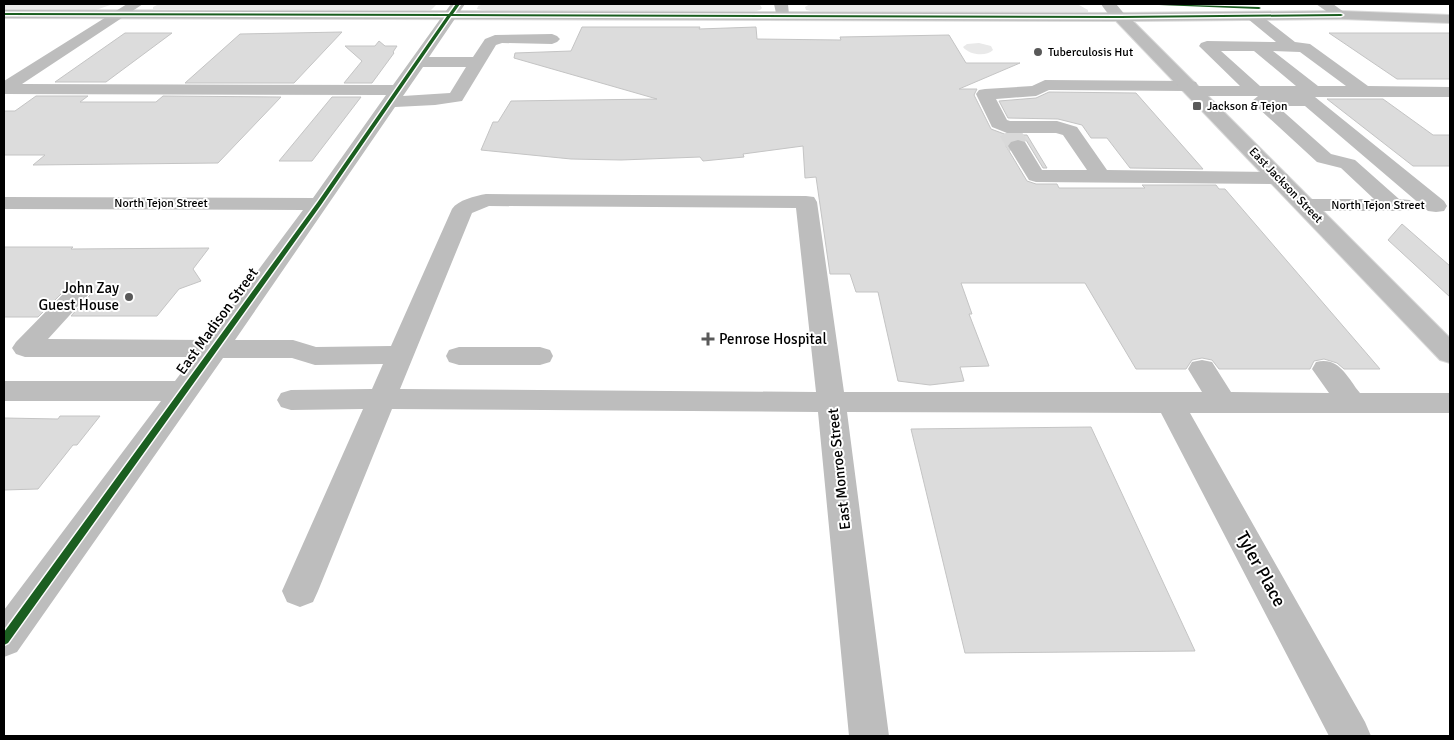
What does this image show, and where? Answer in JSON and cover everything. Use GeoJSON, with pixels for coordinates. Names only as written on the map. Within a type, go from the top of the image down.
{"type":"FeatureCollection","features":[{"type":"Feature","properties":{"kind":"main road"},"geometry":{"type":"LineString","coordinates":[[4,88],[136,4]]}},
{"type":"Feature","properties":{"kind":"main road","name":"East Jackson Street"},"geometry":{"type":"LineString","coordinates":[[1108,4],[1306,204],[1450,354]]}},
{"type":"Feature","properties":{"kind":"main road"},"geometry":{"type":"LineString","coordinates":[[1159,4],[1250,12],[1450,19]]}},
{"type":"Feature","properties":{"kind":"main road"},"geometry":{"type":"LineString","coordinates":[[1323,4],[1342,15]]}},
{"type":"Feature","properties":{"kind":"main road"},"geometry":{"type":"LineString","coordinates":[[4,14],[454,9],[782,9],[1120,17],[1250,12],[1291,47]]}},
{"type":"Feature","properties":{"kind":"main road","name":"East Madison Street"},"geometry":{"type":"LineString","coordinates":[[4,640],[214,350],[454,9]]}},
{"type":"Feature","properties":{"kind":"main road"},"geometry":{"type":"LineString","coordinates":[[4,88],[394,96],[436,100],[456,97],[490,42],[500,38],[552,38]]}},
{"type":"Feature","properties":{"kind":"main road"},"geometry":{"type":"LineString","coordinates":[[1256,91],[1207,46],[1304,47],[1364,92]]}},
{"type":"Feature","properties":{"kind":"main road"},"geometry":{"type":"LineString","coordinates":[[1258,47],[1314,92]]}},
{"type":"Feature","properties":{"kind":"main road"},"geometry":{"type":"LineString","coordinates":[[417,62],[477,62]]}},
{"type":"Feature","properties":{"kind":"main road"},"geometry":{"type":"LineString","coordinates":[[1034,69],[1045,85]]}},
{"type":"Feature","properties":{"kind":"main road"},"geometry":{"type":"LineString","coordinates":[[1117,69],[1130,86]]}},
{"type":"Feature","properties":{"kind":"main road"},"geometry":{"type":"LineString","coordinates":[[1280,178],[1036,176],[1012,135],[999,123],[985,94],[1036,91],[1045,85],[1256,91],[1450,92]]}},
{"type":"Feature","properties":{"kind":"main road"},"geometry":{"type":"LineString","coordinates":[[1394,205],[1348,164],[1324,158],[1261,101],[1309,101],[1443,206]]}},
{"type":"Feature","properties":{"kind":"main road"},"geometry":{"type":"LineString","coordinates":[[1012,135],[1057,127],[1070,131],[1101,176]]}},
{"type":"Feature","properties":{"kind":"main road","name":"East Monroe Street"},"geometry":{"type":"LineString","coordinates":[[400,355],[462,209],[486,200],[806,202],[869,736]]}},
{"type":"Feature","properties":{"kind":"main road","name":"North Tejon Street"},"geometry":{"type":"LineString","coordinates":[[4,203],[318,204]]}},
{"type":"Feature","properties":{"kind":"main road","name":"North Tejon Street"},"geometry":{"type":"LineString","coordinates":[[1306,204],[1443,206]]}},
{"type":"Feature","properties":{"kind":"main road"},"geometry":{"type":"LineString","coordinates":[[77,294],[25,348],[293,349],[315,356],[400,355],[300,591]]}},
{"type":"Feature","properties":{"kind":"main road"},"geometry":{"type":"LineString","coordinates":[[459,356],[540,356]]}},
{"type":"Feature","properties":{"kind":"main road"},"geometry":{"type":"LineString","coordinates":[[1202,369],[1223,403]]}},
{"type":"Feature","properties":{"kind":"main road"},"geometry":{"type":"LineString","coordinates":[[1326,369],[1352,403]]}},
{"type":"Feature","properties":{"kind":"main road"},"geometry":{"type":"LineString","coordinates":[[4,391],[183,391]]}},
{"type":"Feature","properties":{"kind":"main road"},"geometry":{"type":"LineString","coordinates":[[291,400],[1450,403]]}},
{"type":"Feature","properties":{"kind":"main road","name":"Tyler Place"},"geometry":{"type":"LineString","coordinates":[[1170,402],[1351,736]]}},
{"type":"Feature","properties":{"kind":"shaded area"},"geometry":{"type":"Polygon","coordinates":[[[4,4],[113,4],[93,11],[4,10],[4,4]]]}},
{"type":"Feature","properties":{"kind":"shaded area"},"geometry":{"type":"Polygon","coordinates":[[[159,4],[436,5],[431,10],[423,11],[153,9],[153,7],[159,4]]]}},
{"type":"Feature","properties":{"kind":"shaded area"},"geometry":{"type":"Polygon","coordinates":[[[484,4],[755,4],[760,5],[762,8],[753,12],[487,11],[477,9],[478,6],[484,4]]]}},
{"type":"Feature","properties":{"kind":"shaded area"},"geometry":{"type":"Polygon","coordinates":[[[810,4],[1052,4],[1079,5],[1088,10],[1088,12],[816,12],[806,10],[805,7],[810,4]]]}},
{"type":"Feature","properties":{"kind":"shaded area"},"geometry":{"type":"Polygon","coordinates":[[[979,43],[991,46],[993,50],[986,54],[978,54],[969,52],[963,47],[967,44],[979,43]]]}},
{"type":"Feature","properties":{"kind":"building"},"geometry":{"type":"Polygon","coordinates":[[[582,27],[700,27],[699,29],[756,27],[757,39],[841,40],[840,37],[949,35],[966,63],[1020,63],[959,89],[977,89],[974,95],[991,129],[1007,135],[1027,135],[1047,168],[1043,168],[1026,140],[1019,138],[1010,140],[1006,146],[1027,181],[1036,184],[1057,184],[1059,188],[1145,188],[1142,185],[1216,185],[1219,189],[1225,189],[1380,369],[1344,369],[1337,363],[1324,359],[1314,361],[1310,369],[1219,369],[1212,360],[1202,358],[1192,360],[1186,369],[1136,369],[1085,283],[961,283],[972,314],[969,314],[989,366],[960,367],[964,381],[930,385],[898,381],[878,292],[856,292],[850,274],[830,274],[816,177],[805,178],[803,146],[743,154],[744,157],[703,161],[700,157],[621,160],[571,159],[481,150],[493,122],[498,122],[511,101],[657,99],[514,58],[515,53],[571,51],[582,27]]]}},
{"type":"Feature","properties":{"kind":"building"},"geometry":{"type":"Polygon","coordinates":[[[342,32],[294,83],[185,83],[240,34],[342,32]]]}},
{"type":"Feature","properties":{"kind":"building"},"geometry":{"type":"Polygon","coordinates":[[[125,33],[172,33],[106,82],[55,82],[125,33]]]}},
{"type":"Feature","properties":{"kind":"building"},"geometry":{"type":"Polygon","coordinates":[[[1329,33],[1450,33],[1450,79],[1397,79],[1329,33]]]}},
{"type":"Feature","properties":{"kind":"building"},"geometry":{"type":"Polygon","coordinates":[[[379,41],[385,46],[397,46],[372,83],[344,83],[362,61],[345,46],[375,46],[379,41]]]}},
{"type":"Feature","properties":{"kind":"building"},"geometry":{"type":"Polygon","coordinates":[[[1049,92],[1136,93],[1203,169],[1130,168],[1107,138],[1091,138],[1082,125],[1058,119],[1008,118],[999,101],[1036,98],[1049,92]]]}},
{"type":"Feature","properties":{"kind":"building"},"geometry":{"type":"Polygon","coordinates":[[[36,96],[88,96],[80,102],[156,102],[163,96],[281,97],[218,163],[33,165],[45,155],[4,155],[4,111],[15,111],[36,96]]]}},
{"type":"Feature","properties":{"kind":"building"},"geometry":{"type":"Polygon","coordinates":[[[332,97],[361,97],[312,161],[279,161],[332,97]]]}},
{"type":"Feature","properties":{"kind":"building"},"geometry":{"type":"Polygon","coordinates":[[[1327,99],[1383,99],[1433,135],[1450,135],[1450,166],[1413,166],[1327,99]]]}},
{"type":"Feature","properties":{"kind":"building"},"geometry":{"type":"Polygon","coordinates":[[[1402,224],[1450,266],[1450,297],[1388,240],[1402,224]]]}},
{"type":"Feature","properties":{"kind":"building","name":"John Zay Guest House"},"geometry":{"type":"Polygon","coordinates":[[[4,247],[73,247],[71,249],[209,248],[193,269],[201,281],[179,289],[157,316],[71,316],[91,294],[87,287],[76,284],[67,288],[38,317],[4,317],[4,247]]]}},
{"type":"Feature","properties":{"kind":"building"},"geometry":{"type":"Polygon","coordinates":[[[60,416],[100,416],[77,445],[73,445],[38,489],[4,490],[4,418],[58,419],[60,416]]]}},
{"type":"Feature","properties":{"kind":"building"},"geometry":{"type":"Polygon","coordinates":[[[1091,427],[1195,651],[965,653],[911,429],[1091,427]]]}},
{"type":"Feature","properties":{"kind":"tunnel"},"geometry":{"type":"LineString","coordinates":[[1009,131],[1018,146]]}},
{"type":"Feature","properties":{"kind":"cycle path"},"geometry":{"type":"LineString","coordinates":[[4,640],[319,204],[458,4]]}},
{"type":"Feature","properties":{"kind":"cycle path"},"geometry":{"type":"LineString","coordinates":[[1159,4],[1259,8]]}},
{"type":"Feature","properties":{"kind":"cycle path"},"geometry":{"type":"LineString","coordinates":[[4,14],[1120,17],[1341,15]]}},
{"type":"Feature","properties":{"kind":"place","name":"Tuberculosis Hut"},"geometry":{"type":"Point","coordinates":[1038,52]}},
{"type":"Feature","properties":{"kind":"place","name":"Jackson & Tejon"},"geometry":{"type":"Point","coordinates":[1197,106]}},
{"type":"Feature","properties":{"kind":"place","name":"John Zay Guest House"},"geometry":{"type":"Point","coordinates":[129,297]}},
{"type":"Feature","properties":{"kind":"place","name":"Penrose Hospital"},"geometry":{"type":"Point","coordinates":[708,339]}}]}
